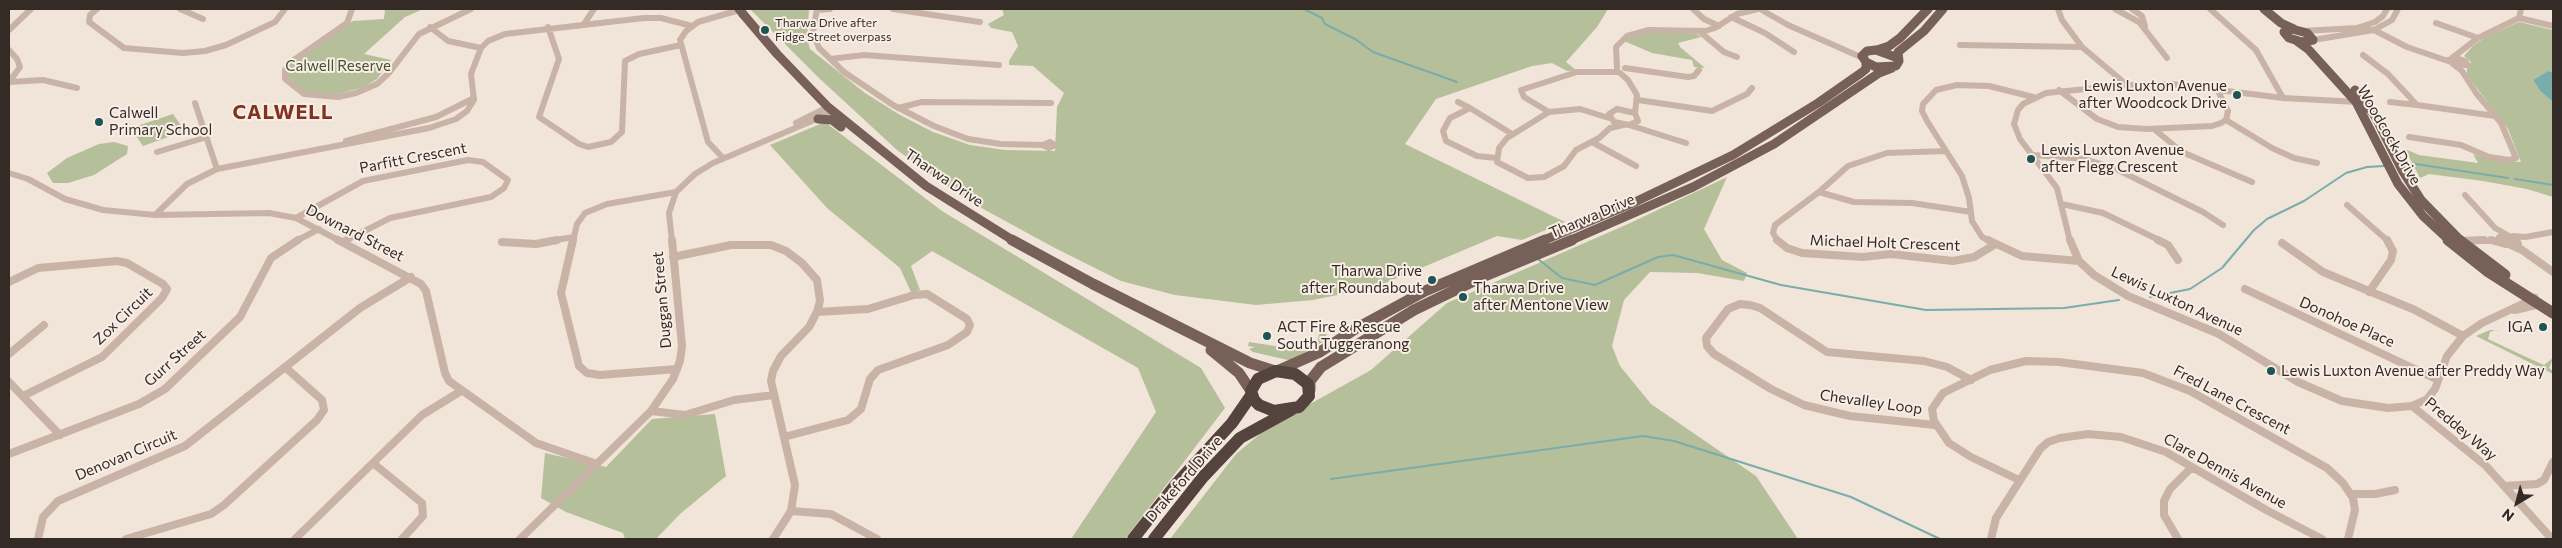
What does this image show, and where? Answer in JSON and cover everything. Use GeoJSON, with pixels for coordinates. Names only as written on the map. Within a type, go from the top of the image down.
{"type":"FeatureCollection","features":[{"type":"Feature","properties":{"kind":"highway"},"geometry":{"type":"LineString","coordinates":[[1276,371],[1286,372],[1303,378],[1310,390],[1305,402],[1291,410],[1282,412],[1266,409],[1254,400],[1252,393],[1258,378],[1276,371]]}},
{"type":"Feature","properties":{"kind":"highway","name":"Drakeford Drive"},"geometry":{"type":"LineString","coordinates":[[1133,539],[1177,483],[1232,424],[1252,393]]}},
{"type":"Feature","properties":{"kind":"highway","name":"Drakeford Drive"},"geometry":{"type":"LineString","coordinates":[[1154,539],[1203,477],[1240,438],[1291,410]]}},
{"type":"Feature","properties":{"kind":"main road"},"geometry":{"type":"LineString","coordinates":[[1928,9],[1900,38],[1889,46],[1864,53],[1864,60],[1876,67],[1892,68],[1899,64],[1898,52],[1924,31],[1944,9]]}},
{"type":"Feature","properties":{"kind":"main road"},"geometry":{"type":"LineString","coordinates":[[2255,9],[2284,32],[2299,30]]}},
{"type":"Feature","properties":{"kind":"main road"},"geometry":{"type":"LineString","coordinates":[[2264,9],[2281,23],[2299,30]]}},
{"type":"Feature","properties":{"kind":"main road","name":"Tharwa Drive"},"geometry":{"type":"LineString","coordinates":[[742,10],[777,54],[830,110],[926,186],[1010,239],[1170,324],[1250,363],[1276,371],[1320,352],[1357,328],[1425,291],[1635,202],[1733,155],[1818,103],[1866,69],[1864,60]]}},
{"type":"Feature","properties":{"kind":"main road","name":"Woodcock Drive"},"geometry":{"type":"LineString","coordinates":[[2299,30],[2312,36],[2318,54],[2362,104],[2421,200],[2455,241]]}},
{"type":"Feature","properties":{"kind":"main road","name":"Woodcock Drive"},"geometry":{"type":"LineString","coordinates":[[2284,32],[2286,36],[2308,49],[2362,104],[2389,166],[2409,200],[2455,241],[2541,302],[2553,313]]}},
{"type":"Feature","properties":{"kind":"main road"},"geometry":{"type":"LineString","coordinates":[[2297,41],[2312,40]]}},
{"type":"Feature","properties":{"kind":"main road"},"geometry":{"type":"LineString","coordinates":[[1874,50],[1889,53],[1898,58]]}},
{"type":"Feature","properties":{"kind":"main road","name":"Tharwa Drive"},"geometry":{"type":"LineString","coordinates":[[1310,390],[1310,381],[1321,367],[1382,328],[1453,290],[1638,213],[1732,167],[1812,120],[1879,73],[1892,68]]}},
{"type":"Feature","properties":{"kind":"main road"},"geometry":{"type":"LineString","coordinates":[[818,118],[832,120],[856,138],[868,141]]}},
{"type":"Feature","properties":{"kind":"main road","name":"Tharwa Drive"},"geometry":{"type":"LineString","coordinates":[[1170,324],[1221,356],[1247,383],[1252,393]]}},
{"type":"Feature","properties":{"kind":"street"},"geometry":{"type":"LineString","coordinates":[[9,30],[31,9]]}},
{"type":"Feature","properties":{"kind":"street"},"geometry":{"type":"LineString","coordinates":[[97,9],[90,15],[89,22],[124,48],[183,53],[205,51],[226,45],[275,22],[285,9]]}},
{"type":"Feature","properties":{"kind":"street"},"geometry":{"type":"LineString","coordinates":[[180,9],[203,19]]}},
{"type":"Feature","properties":{"kind":"street"},"geometry":{"type":"LineString","coordinates":[[352,9],[349,21],[344,26],[291,62],[285,70],[285,79],[304,94],[321,98],[338,96],[361,91],[376,84],[390,73],[416,36],[430,27],[471,9]]}},
{"type":"Feature","properties":{"kind":"street"},"geometry":{"type":"LineString","coordinates":[[584,24],[594,9]]}},
{"type":"Feature","properties":{"kind":"street"},"geometry":{"type":"LineString","coordinates":[[830,9],[817,9],[814,39],[830,59],[860,84],[898,108],[934,126],[968,139],[1001,144],[1043,145]]}},
{"type":"Feature","properties":{"kind":"street"},"geometry":{"type":"LineString","coordinates":[[892,9],[980,22]]}},
{"type":"Feature","properties":{"kind":"street"},"geometry":{"type":"LineString","coordinates":[[1693,9],[1704,19],[1719,26]]}},
{"type":"Feature","properties":{"kind":"street"},"geometry":{"type":"LineString","coordinates":[[1635,113],[1638,101],[1622,70],[1616,47],[1622,39],[1633,34],[1658,30],[1699,31],[1719,26],[1731,17],[1759,9],[1788,25],[1820,38],[1864,60]]}},
{"type":"Feature","properties":{"kind":"street"},"geometry":{"type":"LineString","coordinates":[[2058,9],[2062,20],[2082,47],[2127,85]]}},
{"type":"Feature","properties":{"kind":"street"},"geometry":{"type":"LineString","coordinates":[[2115,9],[2136,20],[2167,58]]}},
{"type":"Feature","properties":{"kind":"street"},"geometry":{"type":"LineString","coordinates":[[2132,9],[2142,16],[2149,34]]}},
{"type":"Feature","properties":{"kind":"street"},"geometry":{"type":"LineString","coordinates":[[2210,9],[2256,50],[2283,98]]}},
{"type":"Feature","properties":{"kind":"street"},"geometry":{"type":"LineString","coordinates":[[2359,28],[2380,18],[2387,9]]}},
{"type":"Feature","properties":{"kind":"street"},"geometry":{"type":"LineString","coordinates":[[2312,40],[2374,30],[2392,20],[2398,9]]}},
{"type":"Feature","properties":{"kind":"street"},"geometry":{"type":"LineString","coordinates":[[2519,18],[2521,9]]}},
{"type":"Feature","properties":{"kind":"street"},"geometry":{"type":"LineString","coordinates":[[724,158],[708,142],[681,46],[682,36],[692,26],[742,10]]}},
{"type":"Feature","properties":{"kind":"street"},"geometry":{"type":"LineString","coordinates":[[1731,17],[1765,33],[1794,52]]}},
{"type":"Feature","properties":{"kind":"street"},"geometry":{"type":"LineString","coordinates":[[156,215],[186,184],[217,170],[446,123],[467,111],[474,98],[471,74],[480,48],[505,34],[548,27],[653,18],[692,26]]}},
{"type":"Feature","properties":{"kind":"street"},"geometry":{"type":"LineString","coordinates":[[2452,61],[2478,38],[2519,18],[2553,26]]}},
{"type":"Feature","properties":{"kind":"street"},"geometry":{"type":"LineString","coordinates":[[2436,23],[2478,38]]}},
{"type":"Feature","properties":{"kind":"street"},"geometry":{"type":"LineString","coordinates":[[2369,24],[2374,30]]}},
{"type":"Feature","properties":{"kind":"street"},"geometry":{"type":"LineString","coordinates":[[430,27],[448,41],[480,48]]}},
{"type":"Feature","properties":{"kind":"street"},"geometry":{"type":"LineString","coordinates":[[548,27],[559,59],[539,118],[579,144],[588,146],[611,142],[622,132],[623,66],[625,61],[639,54],[681,46]]}},
{"type":"Feature","properties":{"kind":"street"},"geometry":{"type":"LineString","coordinates":[[2299,30],[2318,32],[2359,28],[2374,30],[2407,47],[2463,66]]}},
{"type":"Feature","properties":{"kind":"street"},"geometry":{"type":"LineString","coordinates":[[1699,31],[1724,52],[1737,58]]}},
{"type":"Feature","properties":{"kind":"street"},"geometry":{"type":"LineString","coordinates":[[1820,38],[1852,48],[1874,50]]}},
{"type":"Feature","properties":{"kind":"street"},"geometry":{"type":"LineString","coordinates":[[1960,46],[1975,44],[2082,47]]}},
{"type":"Feature","properties":{"kind":"street"},"geometry":{"type":"LineString","coordinates":[[9,50],[17,59],[20,67],[9,82]]}},
{"type":"Feature","properties":{"kind":"street"},"geometry":{"type":"LineString","coordinates":[[2410,136],[2452,143],[2489,157],[2514,160],[2516,156],[2505,130],[2463,66],[2460,53]]}},
{"type":"Feature","properties":{"kind":"street"},"geometry":{"type":"LineString","coordinates":[[830,59],[864,55],[999,65]]}},
{"type":"Feature","properties":{"kind":"street"},"geometry":{"type":"LineString","coordinates":[[2363,55],[2388,74],[2410,100],[2417,105]]}},
{"type":"Feature","properties":{"kind":"street"},"geometry":{"type":"LineString","coordinates":[[2452,61],[2463,66]]}},
{"type":"Feature","properties":{"kind":"street"},"geometry":{"type":"LineString","coordinates":[[1549,112],[1524,97],[1521,90],[1577,72],[1638,70],[1688,77],[1694,76],[1699,70]]}},
{"type":"Feature","properties":{"kind":"street"},"geometry":{"type":"LineString","coordinates":[[9,82],[43,80],[77,88]]}},
{"type":"Feature","properties":{"kind":"street"},"geometry":{"type":"LineString","coordinates":[[2079,260],[2022,256],[1994,246],[1982,237],[1974,228],[1966,187],[1922,111],[1926,98],[1936,90],[1957,85],[1978,85],[2006,89],[2033,97],[2059,90],[2171,84],[2283,98],[2362,104]]}},
{"type":"Feature","properties":{"kind":"street"},"geometry":{"type":"LineString","coordinates":[[1611,116],[1638,101],[1712,111],[1747,94],[1752,88]]}},
{"type":"Feature","properties":{"kind":"street"},"geometry":{"type":"LineString","coordinates":[[2217,89],[2228,111],[2226,120]]}},
{"type":"Feature","properties":{"kind":"street"},"geometry":{"type":"LineString","coordinates":[[2059,90],[2084,110],[2107,123],[2130,129],[2212,126],[2226,120]]}},
{"type":"Feature","properties":{"kind":"street","name":"Lewis Luxton Avenue"},"geometry":{"type":"LineString","coordinates":[[2033,97],[2018,110],[2014,124],[2020,139],[2051,177],[2062,204],[2072,245],[2079,260],[2094,275],[2114,289],[2218,334],[2315,391],[2361,405],[2388,408],[2412,406]]}},
{"type":"Feature","properties":{"kind":"street"},"geometry":{"type":"LineString","coordinates":[[340,145],[355,137],[436,117],[474,98]]}},
{"type":"Feature","properties":{"kind":"street"},"geometry":{"type":"LineString","coordinates":[[196,102],[217,170]]}},
{"type":"Feature","properties":{"kind":"street"},"geometry":{"type":"LineString","coordinates":[[898,108],[922,102],[1052,103]]}},
{"type":"Feature","properties":{"kind":"street"},"geometry":{"type":"LineString","coordinates":[[1458,102],[1512,134]]}},
{"type":"Feature","properties":{"kind":"street"},"geometry":{"type":"LineString","coordinates":[[2390,102],[2495,116]]}},
{"type":"Feature","properties":{"kind":"street"},"geometry":{"type":"LineString","coordinates":[[1470,108],[1449,120],[1443,131],[1446,141],[1470,154],[1496,158],[1502,166],[1522,176],[1540,179],[1558,171],[1576,150],[1592,142],[1610,128],[1638,121]]}},
{"type":"Feature","properties":{"kind":"street"},"geometry":{"type":"LineString","coordinates":[[1621,109],[1635,113],[1638,121],[1645,129]]}},
{"type":"Feature","properties":{"kind":"street"},"geometry":{"type":"LineString","coordinates":[[765,139],[818,118],[830,110]]}},
{"type":"Feature","properties":{"kind":"street"},"geometry":{"type":"LineString","coordinates":[[677,369],[600,375],[581,369],[561,293],[580,219],[593,209],[676,192],[695,174],[724,158],[830,110]]}},
{"type":"Feature","properties":{"kind":"street"},"geometry":{"type":"LineString","coordinates":[[1496,158],[1502,143],[1512,134],[1549,112],[1576,110],[1595,112],[1611,116],[1624,125],[1645,129],[1686,143]]}},
{"type":"Feature","properties":{"kind":"street"},"geometry":{"type":"LineString","coordinates":[[1610,128],[1611,116]]}},
{"type":"Feature","properties":{"kind":"street"},"geometry":{"type":"LineString","coordinates":[[2226,120],[2272,148],[2294,158],[2317,162]]}},
{"type":"Feature","properties":{"kind":"street"},"geometry":{"type":"LineString","coordinates":[[2154,129],[2182,152],[2228,174],[2252,182]]}},
{"type":"Feature","properties":{"kind":"street"},"geometry":{"type":"LineString","coordinates":[[157,152],[207,137]]}},
{"type":"Feature","properties":{"kind":"street"},"geometry":{"type":"LineString","coordinates":[[1592,142],[1636,166]]}},
{"type":"Feature","properties":{"kind":"street","name":"Michael Holt Crescent"},"geometry":{"type":"LineString","coordinates":[[1946,151],[1902,151],[1866,158],[1843,169],[1819,192],[1775,224],[1773,233],[1780,244],[1802,253],[1853,257],[1896,254],[1953,261],[1974,257],[1994,246]]}},
{"type":"Feature","properties":{"kind":"street"},"geometry":{"type":"LineString","coordinates":[[2033,155],[2083,159],[2114,168],[2203,212],[2223,225]]}},
{"type":"Feature","properties":{"kind":"street","name":"Parfitt Crescent"},"geometry":{"type":"LineString","coordinates":[[296,218],[356,183],[468,160],[484,162],[508,180],[504,188],[491,197],[390,218],[344,242]]}},
{"type":"Feature","properties":{"kind":"street","name":"Downard Street"},"geometry":{"type":"LineString","coordinates":[[9,173],[28,179],[57,196],[81,205],[110,211],[156,215],[269,213],[296,218],[319,229],[411,277],[426,291],[445,373],[449,381],[536,443],[597,464]]}},
{"type":"Feature","properties":{"kind":"street","name":"Duggan Street"},"geometry":{"type":"LineString","coordinates":[[520,539],[651,411],[667,389],[677,369],[682,346],[669,213],[676,192]]}},
{"type":"Feature","properties":{"kind":"street"},"geometry":{"type":"LineString","coordinates":[[1819,192],[1854,202],[1912,203],[1971,212]]}},
{"type":"Feature","properties":{"kind":"street"},"geometry":{"type":"LineString","coordinates":[[2465,195],[2495,228],[2509,240]]}},
{"type":"Feature","properties":{"kind":"street"},"geometry":{"type":"LineString","coordinates":[[2062,204],[2103,213],[2168,245],[2178,260]]}},
{"type":"Feature","properties":{"kind":"street"},"geometry":{"type":"LineString","coordinates":[[2347,205],[2388,241],[2393,251],[2391,260],[2369,292]]}},
{"type":"Feature","properties":{"kind":"street"},"geometry":{"type":"LineString","coordinates":[[2495,228],[2499,237]]}},
{"type":"Feature","properties":{"kind":"street","name":"Gurr Street"},"geometry":{"type":"LineString","coordinates":[[9,454],[139,404],[165,389],[240,317],[271,258],[284,248],[319,229]]}},
{"type":"Feature","properties":{"kind":"street"},"geometry":{"type":"LineString","coordinates":[[2455,241],[2509,240],[2521,243],[2553,232]]}},
{"type":"Feature","properties":{"kind":"street"},"geometry":{"type":"LineString","coordinates":[[502,242],[536,244],[574,237]]}},
{"type":"Feature","properties":{"kind":"street"},"geometry":{"type":"LineString","coordinates":[[2490,240],[2499,237],[2521,243],[2553,272]]}},
{"type":"Feature","properties":{"kind":"street"},"geometry":{"type":"LineString","coordinates":[[673,257],[745,243],[776,247],[786,251],[812,272],[820,290],[817,312],[808,327],[775,366],[771,381],[794,484],[790,511],[773,539]]}},
{"type":"Feature","properties":{"kind":"street"},"geometry":{"type":"LineString","coordinates":[[2282,243],[2323,272],[2415,310],[2463,336]]}},
{"type":"Feature","properties":{"kind":"street","name":"Zox Circuit"},"geometry":{"type":"LineString","coordinates":[[9,282],[38,268],[117,261],[142,271],[163,284],[167,289],[162,298],[102,357],[23,396]]}},
{"type":"Feature","properties":{"kind":"street","name":"Denovan Circuit"},"geometry":{"type":"LineString","coordinates":[[38,539],[43,517],[58,502],[185,446],[360,308],[411,277]]}},
{"type":"Feature","properties":{"kind":"street","name":"Donohoe Place"},"geometry":{"type":"LineString","coordinates":[[2245,289],[2267,301],[2379,350],[2438,380]]}},
{"type":"Feature","properties":{"kind":"street"},"geometry":{"type":"LineString","coordinates":[[784,436],[848,420],[862,406],[870,379],[878,370],[948,345],[967,332],[970,325],[967,318],[927,294],[914,295],[868,309],[817,312]]}},
{"type":"Feature","properties":{"kind":"street"},"geometry":{"type":"LineString","coordinates":[[2412,406],[2430,396],[2447,356],[2463,336],[2482,323],[2513,310],[2518,311],[2541,302]]}},
{"type":"Feature","properties":{"kind":"street","name":"Chevalley Loop"},"geometry":{"type":"LineString","coordinates":[[1935,425],[1850,416],[1804,405],[1770,389],[1714,354],[1708,346],[1706,338],[1728,309],[1737,305],[1750,305],[1760,308],[1812,344],[1827,352],[1924,361],[1947,368],[1971,380]]}},
{"type":"Feature","properties":{"kind":"street"},"geometry":{"type":"LineString","coordinates":[[9,354],[44,325]]}},
{"type":"Feature","properties":{"kind":"street","name":"Fred Lane Crescent"},"geometry":{"type":"LineString","coordinates":[[1935,425],[1932,409],[1937,399],[1971,380],[2004,365],[2042,360],[2128,370],[2160,377],[2190,391],[2320,464],[2338,478],[2351,494]]}},
{"type":"Feature","properties":{"kind":"street"},"geometry":{"type":"LineString","coordinates":[[126,539],[211,514],[224,505],[317,420],[324,410],[322,400],[285,367]]}},
{"type":"Feature","properties":{"kind":"street"},"geometry":{"type":"LineString","coordinates":[[9,382],[60,435]]}},
{"type":"Feature","properties":{"kind":"street"},"geometry":{"type":"LineString","coordinates":[[295,539],[422,415],[462,391]]}},
{"type":"Feature","properties":{"kind":"street"},"geometry":{"type":"LineString","coordinates":[[651,411],[685,415],[734,400],[774,395]]}},
{"type":"Feature","properties":{"kind":"street","name":"Preddey Way"},"geometry":{"type":"LineString","coordinates":[[2412,406],[2466,448],[2505,486],[2552,539]]}},
{"type":"Feature","properties":{"kind":"street"},"geometry":{"type":"LineString","coordinates":[[1935,425],[1949,443],[2019,480]]}},
{"type":"Feature","properties":{"kind":"street","name":"Clare Dennis Avenue"},"geometry":{"type":"LineString","coordinates":[[1991,539],[1996,518],[2033,457],[2048,442],[2072,435],[2088,434],[2121,437],[2145,444],[2192,467],[2268,512],[2322,539]]}},
{"type":"Feature","properties":{"kind":"street"},"geometry":{"type":"LineString","coordinates":[[2505,486],[2537,484],[2544,480],[2553,462]]}},
{"type":"Feature","properties":{"kind":"street"},"geometry":{"type":"LineString","coordinates":[[373,463],[422,503],[424,508],[419,523],[402,539]]}},
{"type":"Feature","properties":{"kind":"street"},"geometry":{"type":"LineString","coordinates":[[2178,539],[2166,520],[2164,500],[2170,489],[2192,467]]}},
{"type":"Feature","properties":{"kind":"street"},"geometry":{"type":"LineString","coordinates":[[2348,539],[2355,510],[2351,494],[2375,494],[2395,490]]}},
{"type":"Feature","properties":{"kind":"street"},"geometry":{"type":"LineString","coordinates":[[790,511],[831,514],[877,539]]}},
{"type":"Feature","properties":{"kind":"green space","name":"Calwell Reserve"},"geometry":{"type":"Polygon","coordinates":[[[385,9],[423,9],[405,17],[364,54],[391,60],[377,79],[364,87],[331,96],[305,92],[286,76],[290,65],[346,25],[353,21],[384,19],[385,9]]]}},
{"type":"Feature","properties":{"kind":"green space"},"geometry":{"type":"Polygon","coordinates":[[[750,9],[809,9],[807,39],[810,49],[865,93],[900,115],[933,132],[970,145],[1005,150],[1055,151],[1057,107],[1064,93],[1033,66],[1009,65],[1009,61],[1018,46],[1012,32],[991,28],[988,24],[1004,15],[1002,9],[1608,9],[1597,27],[1566,62],[1576,70],[1567,71],[1552,63],[1532,66],[1436,99],[1405,144],[1565,222],[1522,240],[1497,236],[1376,287],[1313,300],[1256,305],[1175,295],[1121,281],[1053,247],[965,199],[897,150],[819,78],[750,9]]]}},
{"type":"Feature","properties":{"kind":"green space"},"geometry":{"type":"Polygon","coordinates":[[[2519,22],[2553,30],[2553,72],[2548,71],[2533,80],[2540,91],[2553,102],[2553,197],[2527,189],[2483,181],[2429,174],[2420,178],[2405,149],[2419,155],[2478,163],[2473,154],[2495,161],[2521,162],[2508,129],[2467,75],[2467,68],[2470,67],[2471,62],[2464,56],[2484,38],[2519,22]]]}},
{"type":"Feature","properties":{"kind":"green space"},"geometry":{"type":"Polygon","coordinates":[[[1655,31],[1697,34],[1701,37],[1678,43],[1680,47],[1705,68],[1694,67],[1692,60],[1652,53],[1624,41],[1633,36],[1655,31]]]}},
{"type":"Feature","properties":{"kind":"green space"},"geometry":{"type":"Polygon","coordinates":[[[173,114],[185,131],[143,146],[131,128],[173,114]]]}},
{"type":"Feature","properties":{"kind":"green space"},"geometry":{"type":"Polygon","coordinates":[[[825,122],[942,211],[1201,368],[1225,408],[1125,539],[1071,539],[1156,412],[1138,368],[932,251],[911,266],[920,290],[911,292],[900,268],[827,208],[770,145],[825,122]]]}},
{"type":"Feature","properties":{"kind":"green space"},"geometry":{"type":"Polygon","coordinates":[[[114,142],[128,146],[127,154],[94,175],[68,183],[53,183],[47,173],[67,158],[99,144],[114,142]]]}},
{"type":"Feature","properties":{"kind":"green space"},"geometry":{"type":"Polygon","coordinates":[[[1727,177],[1704,229],[1722,260],[1747,273],[1744,281],[1697,273],[1650,272],[1624,300],[1612,346],[1620,366],[1651,404],[1756,476],[1798,539],[1170,539],[1236,454],[1267,428],[1371,370],[1447,303],[1628,224],[1727,177]]]}},
{"type":"Feature","properties":{"kind":"green space"},"geometry":{"type":"Polygon","coordinates":[[[2490,330],[2495,330],[2490,332],[2488,339],[2544,365],[2553,358],[2549,368],[2553,371],[2553,374],[2476,336],[2490,330]]]}},
{"type":"Feature","properties":{"kind":"green space"},"geometry":{"type":"Polygon","coordinates":[[[1320,331],[1326,332],[1327,339],[1292,361],[1253,352],[1249,349],[1255,347],[1248,346],[1249,342],[1307,351],[1317,343],[1320,331]]]}},
{"type":"Feature","properties":{"kind":"green space"},"geometry":{"type":"Polygon","coordinates":[[[715,414],[726,476],[680,514],[656,539],[625,539],[623,533],[566,512],[541,498],[545,453],[606,467],[652,419],[715,414]]]}},
{"type":"Feature","properties":{"kind":"water"},"geometry":{"type":"Polygon","coordinates":[[[2548,71],[2553,72],[2553,102],[2540,91],[2533,80],[2548,71]]]}},
{"type":"Feature","properties":{"kind":"waterway"},"geometry":{"type":"LineString","coordinates":[[1304,9],[1322,18],[1325,24],[1355,39],[1373,52],[1457,82]]}},
{"type":"Feature","properties":{"kind":"waterway"},"geometry":{"type":"LineString","coordinates":[[2402,165],[2416,164],[2508,178]]}},
{"type":"Feature","properties":{"kind":"waterway"},"geometry":{"type":"LineString","coordinates":[[2150,297],[2190,289],[2222,268],[2254,230],[2267,219],[2304,201],[2346,173],[2367,167],[2384,166]]}},
{"type":"Feature","properties":{"kind":"waterway"},"geometry":{"type":"LineString","coordinates":[[2515,179],[2553,185]]}},
{"type":"Feature","properties":{"kind":"waterway"},"geometry":{"type":"LineString","coordinates":[[1538,259],[1562,278],[1595,285],[1658,257],[1673,255],[1781,285],[1926,310],[2064,308],[2119,300]]}},
{"type":"Feature","properties":{"kind":"waterway"},"geometry":{"type":"LineString","coordinates":[[1331,479],[1643,436],[1674,441],[1851,497],[1940,539]]}},
{"type":"Feature","properties":{"kind":"place","name":"Tharwa Drive after Fidge Street overpass"},"geometry":{"type":"Point","coordinates":[765,30]}},
{"type":"Feature","properties":{"kind":"place","name":"Lewis Luxton Avenue after Woodcock Drive"},"geometry":{"type":"Point","coordinates":[2237,95]}},
{"type":"Feature","properties":{"kind":"place","name":"Calwell Primary School"},"geometry":{"type":"Point","coordinates":[99,122]}},
{"type":"Feature","properties":{"kind":"place","name":"Lewis Luxton Avenue after Flegg Crescent"},"geometry":{"type":"Point","coordinates":[2031,159]}},
{"type":"Feature","properties":{"kind":"place","name":"Tharwa Drive after Roundabout"},"geometry":{"type":"Point","coordinates":[1432,280]}},
{"type":"Feature","properties":{"kind":"place","name":"Tharwa Drive after Mentone View"},"geometry":{"type":"Point","coordinates":[1463,297]}},
{"type":"Feature","properties":{"kind":"place","name":"IGA"},"geometry":{"type":"Point","coordinates":[2543,327]}},
{"type":"Feature","properties":{"kind":"place","name":"ACT Fire & Rescue South Tuggeranong"},"geometry":{"type":"Point","coordinates":[1267,336]}},
{"type":"Feature","properties":{"kind":"place","name":"Lewis Luxton Avenue after Preddy Way"},"geometry":{"type":"Point","coordinates":[2271,371]}},
{"type":"Feature","properties":{"kind":"district","name":"CALWELL"},"geometry":{"type":"Point","coordinates":[283,112]}}]}
